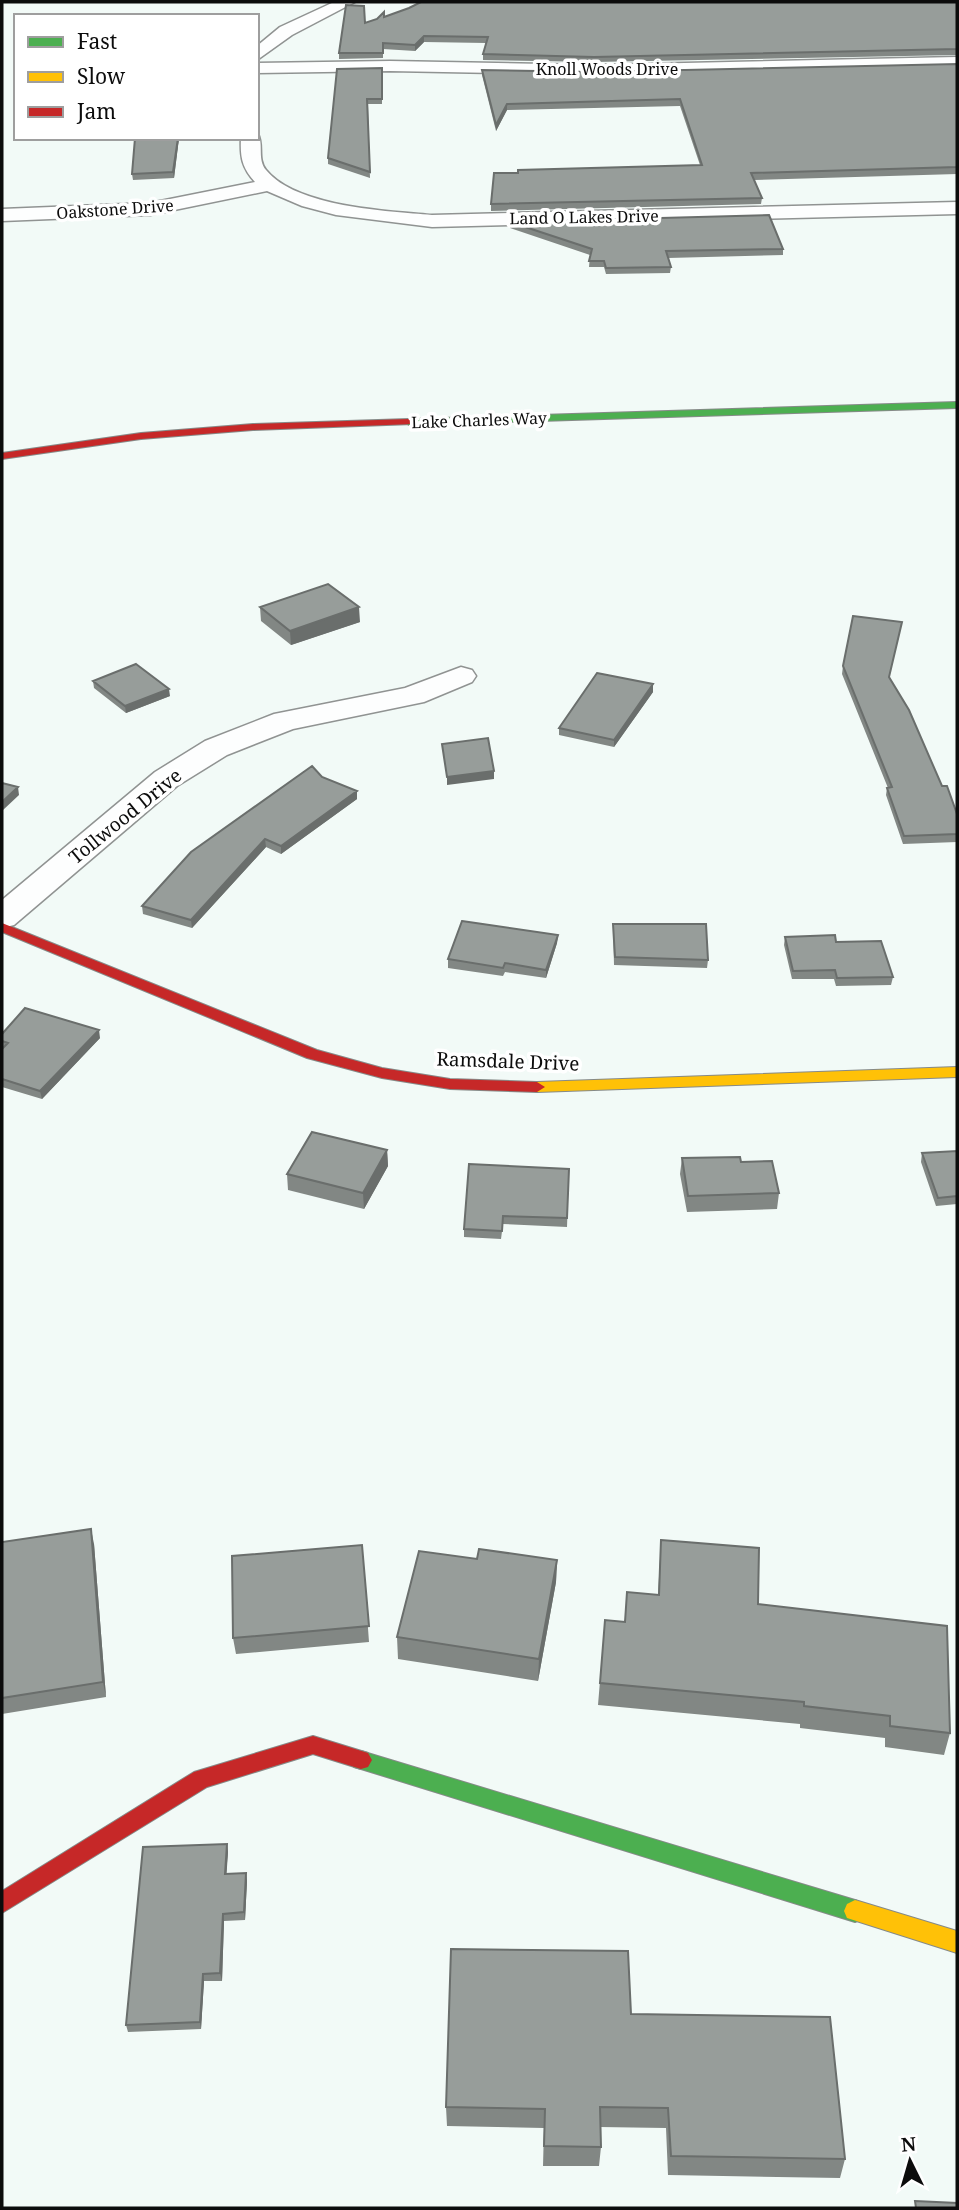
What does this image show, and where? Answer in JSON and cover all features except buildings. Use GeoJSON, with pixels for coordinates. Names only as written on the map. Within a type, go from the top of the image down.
{"type":"FeatureCollection","features":[{"type":"Feature","properties":{"kind":"street"},"geometry":{"type":"LineString","coordinates":[[259,53],[286,31],[347,2]]}},
{"type":"Feature","properties":{"kind":"street","name":"Knoll Woods Drive"},"geometry":{"type":"LineString","coordinates":[[259,68],[390,66],[594,70],[957,62]]}},
{"type":"Feature","properties":{"kind":"street"},"geometry":{"type":"LineString","coordinates":[[251,140],[250,158],[256,172],[268,185]]}},
{"type":"Feature","properties":{"kind":"street","name":"Land O Lakes Drive"},"geometry":{"type":"LineString","coordinates":[[268,185],[339,210],[432,221],[957,208]]}},
{"type":"Feature","properties":{"kind":"street","name":"Oakstone Drive"},"geometry":{"type":"LineString","coordinates":[[2,215],[150,209],[268,185]]}},
{"type":"Feature","properties":{"kind":"street","name":"Lake Charles Way"},"geometry":{"type":"LineString","coordinates":[[2,456],[141,436],[253,427],[957,405]]}},
{"type":"Feature","properties":{"kind":"street","name":"Tollwood Drive"},"geometry":{"type":"LineString","coordinates":[[2,918],[166,779],[216,748],[285,721],[413,696],[461,676]]}},
{"type":"Feature","properties":{"kind":"street","name":"Ramsdale Drive"},"geometry":{"type":"LineString","coordinates":[[2,927],[312,1054],[382,1073],[450,1084],[535,1087],[957,1072]]}},
{"type":"Feature","properties":{"kind":"street"},"geometry":{"type":"LineString","coordinates":[[2,1903],[201,1779],[313,1745],[957,1942]]}},
{"type":"Feature","properties":{"kind":"traffic: fast"},"geometry":{"type":"LineString","coordinates":[[409,422],[957,405]]}},
{"type":"Feature","properties":{"kind":"traffic: fast"},"geometry":{"type":"LineString","coordinates":[[361,1760],[855,1911]]}},
{"type":"Feature","properties":{"kind":"traffic: slow"},"geometry":{"type":"LineString","coordinates":[[537,1087],[957,1072]]}},
{"type":"Feature","properties":{"kind":"traffic: slow"},"geometry":{"type":"LineString","coordinates":[[855,1911],[957,1942]]}},
{"type":"Feature","properties":{"kind":"traffic: jam"},"geometry":{"type":"LineString","coordinates":[[2,456],[141,436],[253,427],[409,422]]}},
{"type":"Feature","properties":{"kind":"traffic: jam"},"geometry":{"type":"LineString","coordinates":[[2,927],[312,1054],[382,1073],[450,1084],[537,1087]]}},
{"type":"Feature","properties":{"kind":"traffic: jam"},"geometry":{"type":"LineString","coordinates":[[2,1903],[201,1779],[313,1745],[361,1760]]}}]}
